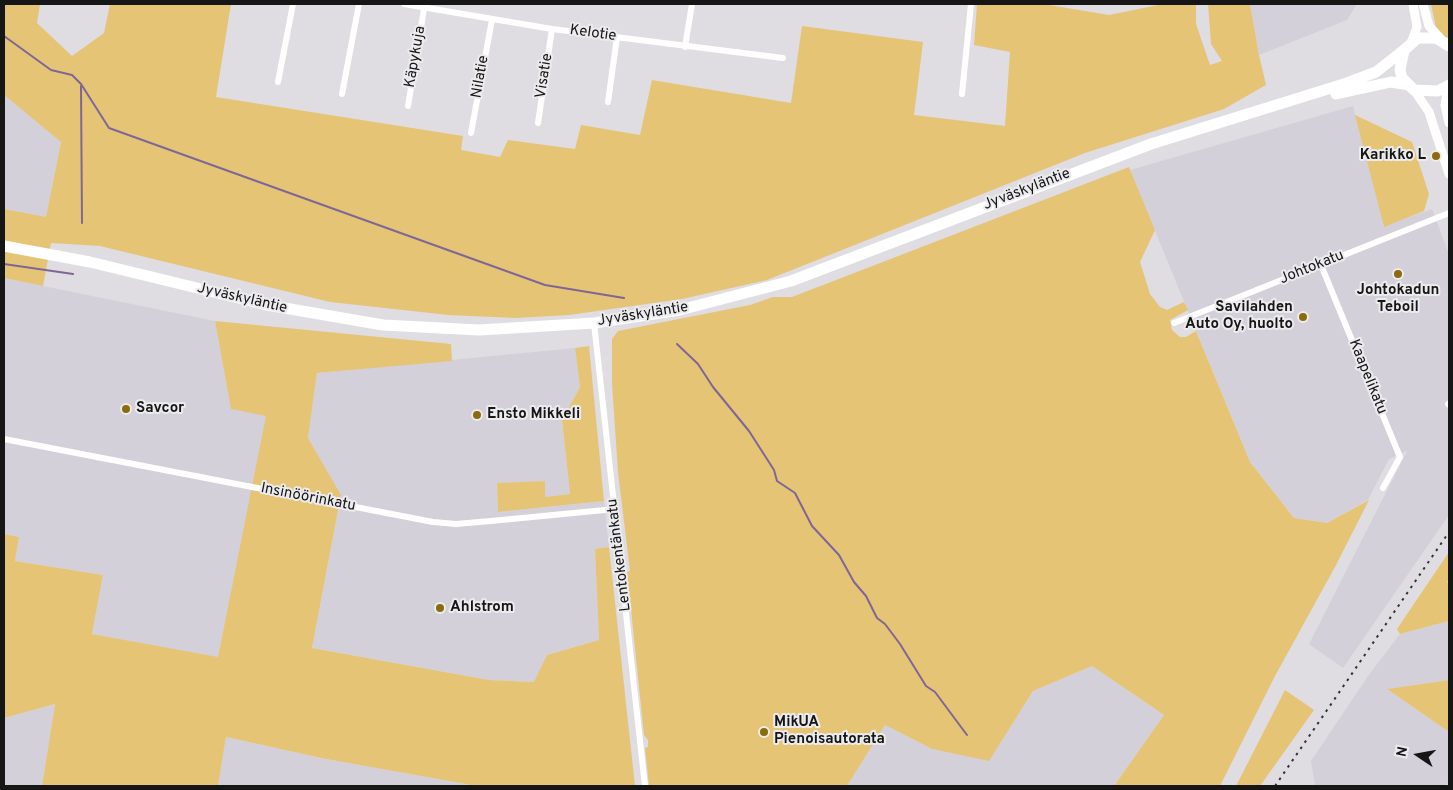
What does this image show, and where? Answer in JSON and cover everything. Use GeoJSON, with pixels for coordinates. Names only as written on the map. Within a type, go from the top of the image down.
{"type":"FeatureCollection","features":[{"type":"Feature","properties":{"kind":"highway"},"geometry":{"type":"LineString","coordinates":[[1411,88],[1402,78],[1400,70],[1408,46],[1425,37],[1445,43]]}},
{"type":"Feature","properties":{"kind":"highway","name":"Jyväskyläntie"},"geometry":{"type":"LineString","coordinates":[[4,246],[90,262],[267,305],[383,325],[479,330],[594,323],[680,310],[767,289],[1151,144],[1376,72],[1408,46]]}},
{"type":"Feature","properties":{"kind":"highway","name":"Jyväskyläntie"},"geometry":{"type":"LineString","coordinates":[[1258,111],[1396,81],[1411,88],[1429,92],[1448,86]]}},
{"type":"Feature","properties":{"kind":"main road"},"geometry":{"type":"LineString","coordinates":[[1408,46],[1417,27],[1413,4]]}},
{"type":"Feature","properties":{"kind":"main road"},"geometry":{"type":"LineString","coordinates":[[1423,4],[1429,26],[1445,43]]}},
{"type":"Feature","properties":{"kind":"main road"},"geometry":{"type":"LineString","coordinates":[[1448,86],[1445,105],[1449,122]]}},
{"type":"Feature","properties":{"kind":"main road"},"geometry":{"type":"LineString","coordinates":[[1411,88],[1429,112],[1449,174]]}},
{"type":"Feature","properties":{"kind":"street"},"geometry":{"type":"LineString","coordinates":[[278,82],[293,4]]}},
{"type":"Feature","properties":{"kind":"street"},"geometry":{"type":"LineString","coordinates":[[342,94],[360,4]]}},
{"type":"Feature","properties":{"kind":"street","name":"Kelotie"},"geometry":{"type":"LineString","coordinates":[[404,4],[424,9],[552,29],[783,58]]}},
{"type":"Feature","properties":{"kind":"street"},"geometry":{"type":"LineString","coordinates":[[685,46],[692,4]]}},
{"type":"Feature","properties":{"kind":"street"},"geometry":{"type":"LineString","coordinates":[[962,94],[971,4]]}},
{"type":"Feature","properties":{"kind":"street","name":"Käpykuja"},"geometry":{"type":"LineString","coordinates":[[408,106],[424,9]]}},
{"type":"Feature","properties":{"kind":"street","name":"Nilatie"},"geometry":{"type":"LineString","coordinates":[[471,133],[492,20]]}},
{"type":"Feature","properties":{"kind":"street","name":"Visatie"},"geometry":{"type":"LineString","coordinates":[[538,123],[552,29]]}},
{"type":"Feature","properties":{"kind":"street"},"geometry":{"type":"LineString","coordinates":[[608,102],[617,37]]}},
{"type":"Feature","properties":{"kind":"street","name":"Johtokatu"},"geometry":{"type":"LineString","coordinates":[[1174,323],[1449,213]]}},
{"type":"Feature","properties":{"kind":"street","name":"Kaapelikatu"},"geometry":{"type":"LineString","coordinates":[[1321,265],[1400,457],[1383,488]]}},
{"type":"Feature","properties":{"kind":"street","name":"Lentokentänkatu"},"geometry":{"type":"LineString","coordinates":[[594,323],[645,786]]}},
{"type":"Feature","properties":{"kind":"street","name":"Insinöörinkatu"},"geometry":{"type":"LineString","coordinates":[[4,439],[433,522],[456,524],[491,522],[615,509]]}},
{"type":"Feature","properties":{"kind":"shaded area"},"geometry":{"type":"Polygon","coordinates":[[[4,4],[40,4],[37,23],[72,56],[104,33],[110,4],[231,4],[216,97],[463,136],[461,150],[500,157],[508,140],[575,149],[581,125],[640,135],[652,80],[791,103],[802,26],[923,42],[914,115],[1005,126],[1010,52],[974,45],[977,4],[1043,4],[1109,15],[1163,4],[1196,4],[1196,24],[1210,65],[1222,61],[1211,44],[1208,4],[1250,4],[1266,85],[1224,109],[1085,153],[767,280],[682,299],[569,315],[516,318],[448,315],[330,302],[100,246],[51,243],[43,286],[4,278],[4,209],[46,217],[61,142],[4,95],[4,4]]]}},
{"type":"Feature","properties":{"kind":"shaded area"},"geometry":{"type":"Polygon","coordinates":[[[1250,4],[1357,4],[1347,20],[1259,55],[1250,4]]]}},
{"type":"Feature","properties":{"kind":"shaded area"},"geometry":{"type":"Polygon","coordinates":[[[1431,4],[1449,4],[1449,37],[1438,37],[1431,4]]]}},
{"type":"Feature","properties":{"kind":"shaded area"},"geometry":{"type":"Polygon","coordinates":[[[4,95],[61,141],[46,218],[4,209],[4,95]]]}},
{"type":"Feature","properties":{"kind":"shaded area"},"geometry":{"type":"Polygon","coordinates":[[[1353,106],[1384,226],[1432,209],[1449,254],[1449,515],[1343,668],[1309,644],[1407,451],[1389,459],[1368,500],[1327,523],[1294,518],[1250,462],[1130,170],[1353,106]]]}},
{"type":"Feature","properties":{"kind":"shaded area"},"geometry":{"type":"Polygon","coordinates":[[[1355,115],[1412,142],[1429,194],[1424,211],[1384,227],[1355,115]]]}},
{"type":"Feature","properties":{"kind":"shaded area"},"geometry":{"type":"Polygon","coordinates":[[[1129,167],[1155,230],[1140,262],[1150,294],[1160,307],[1167,310],[1184,302],[1188,310],[1170,320],[1172,330],[1180,337],[1186,337],[1196,331],[1250,462],[1294,518],[1327,523],[1369,500],[1335,567],[1275,676],[1220,786],[1114,786],[1164,715],[1092,666],[1033,691],[989,761],[932,749],[885,725],[847,786],[649,786],[645,748],[648,747],[648,740],[644,735],[627,572],[630,571],[618,472],[612,384],[612,339],[618,331],[750,305],[773,297],[792,297],[1129,167]]]}},
{"type":"Feature","properties":{"kind":"shaded area"},"geometry":{"type":"Polygon","coordinates":[[[4,278],[215,321],[231,408],[267,415],[218,658],[92,634],[103,575],[15,561],[19,537],[4,534],[4,278]]]}},
{"type":"Feature","properties":{"kind":"shaded area"},"geometry":{"type":"Polygon","coordinates":[[[215,321],[451,344],[452,361],[317,373],[308,438],[341,495],[312,648],[489,680],[534,682],[547,655],[599,640],[595,549],[609,547],[635,786],[477,786],[326,759],[226,737],[218,786],[42,786],[55,704],[4,718],[4,534],[19,537],[15,561],[103,575],[92,634],[218,657],[266,416],[231,409],[215,321]]]}},
{"type":"Feature","properties":{"kind":"shaded area"},"geometry":{"type":"Polygon","coordinates":[[[589,346],[604,501],[498,512],[497,483],[545,481],[545,497],[570,494],[562,420],[580,387],[575,348],[589,346]]]}},
{"type":"Feature","properties":{"kind":"shaded area"},"geometry":{"type":"Polygon","coordinates":[[[575,348],[580,387],[562,420],[570,494],[545,497],[545,481],[497,484],[498,512],[604,501],[609,547],[595,550],[599,640],[547,655],[535,682],[489,680],[312,648],[341,496],[308,438],[317,373],[575,348]]]}},
{"type":"Feature","properties":{"kind":"shaded area"},"geometry":{"type":"Polygon","coordinates":[[[1449,552],[1449,578],[1447,582],[1449,584],[1449,621],[1400,634],[1397,629],[1449,552]]]}},
{"type":"Feature","properties":{"kind":"shaded area"},"geometry":{"type":"Polygon","coordinates":[[[1449,621],[1449,680],[1387,689],[1449,732],[1449,781],[1446,786],[1315,786],[1311,761],[1368,676],[1400,634],[1449,621]]]}},
{"type":"Feature","properties":{"kind":"shaded area"},"geometry":{"type":"Polygon","coordinates":[[[1092,666],[1164,715],[1114,786],[847,786],[885,725],[932,749],[989,760],[1033,691],[1092,666]]]}},
{"type":"Feature","properties":{"kind":"shaded area"},"geometry":{"type":"Polygon","coordinates":[[[1449,680],[1449,732],[1387,689],[1449,680]]]}},
{"type":"Feature","properties":{"kind":"shaded area"},"geometry":{"type":"Polygon","coordinates":[[[1285,690],[1314,710],[1260,786],[1236,786],[1285,690]]]}},
{"type":"Feature","properties":{"kind":"shaded area"},"geometry":{"type":"Polygon","coordinates":[[[55,704],[42,786],[4,786],[4,718],[55,704]]]}},
{"type":"Feature","properties":{"kind":"shaded area"},"geometry":{"type":"Polygon","coordinates":[[[226,737],[326,759],[477,786],[218,786],[226,737]]]}},
{"type":"Feature","properties":{"kind":"waterway"},"geometry":{"type":"LineString","coordinates":[[4,36],[51,70],[72,75],[81,84],[109,128],[545,285],[624,298]]}},
{"type":"Feature","properties":{"kind":"waterway"},"geometry":{"type":"LineString","coordinates":[[81,86],[82,223]]}},
{"type":"Feature","properties":{"kind":"waterway"},"geometry":{"type":"LineString","coordinates":[[4,264],[73,274]]}},
{"type":"Feature","properties":{"kind":"waterway"},"geometry":{"type":"LineString","coordinates":[[677,344],[698,364],[713,387],[749,431],[774,470],[777,481],[795,493],[812,526],[839,555],[854,582],[866,596],[877,618],[885,624],[926,686],[935,692],[967,735]]}},
{"type":"Feature","properties":{"kind":"railway"},"geometry":{"type":"LineString","coordinates":[[1275,786],[1449,532]]}},
{"type":"Feature","properties":{"kind":"place","name":"Karikko L"},"geometry":{"type":"Point","coordinates":[1436,156]}},
{"type":"Feature","properties":{"kind":"place","name":"Johtokadun Teboil"},"geometry":{"type":"Point","coordinates":[1398,274]}},
{"type":"Feature","properties":{"kind":"place","name":"Savilahden Auto Oy, huolto"},"geometry":{"type":"Point","coordinates":[1303,317]}},
{"type":"Feature","properties":{"kind":"place","name":"Savcor"},"geometry":{"type":"Point","coordinates":[126,409]}},
{"type":"Feature","properties":{"kind":"place","name":"Ensto Mikkeli"},"geometry":{"type":"Point","coordinates":[477,415]}},
{"type":"Feature","properties":{"kind":"place","name":"Ahlstrom"},"geometry":{"type":"Point","coordinates":[440,608]}},
{"type":"Feature","properties":{"kind":"place","name":"MikUA Pienoisautorata"},"geometry":{"type":"Point","coordinates":[764,732]}}]}
